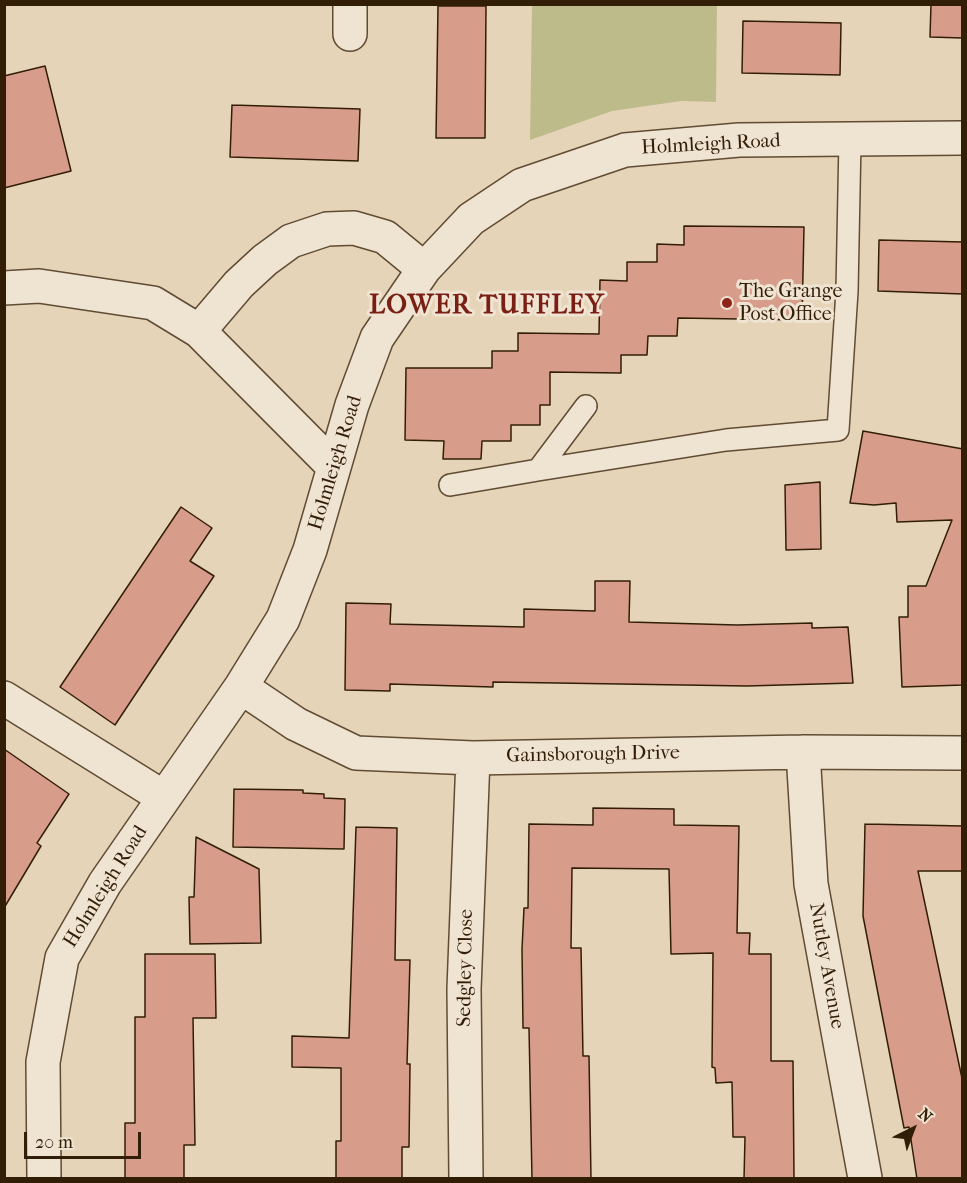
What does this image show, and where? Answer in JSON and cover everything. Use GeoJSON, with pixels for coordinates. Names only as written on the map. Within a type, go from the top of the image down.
{"type":"FeatureCollection","features":[{"type":"Feature","properties":{"kind":"street","name":"Holmleigh Road"},"geometry":{"type":"LineString","coordinates":[[44,1179],[43,1062],[62,958],[105,883],[163,796],[241,687],[283,619],[310,550],[334,467],[377,338],[424,269],[471,219],[522,185],[625,150],[739,140],[963,138]]}},
{"type":"Feature","properties":{"kind":"street"},"geometry":{"type":"LineString","coordinates":[[199,331],[238,284],[265,260],[291,241],[327,229],[354,228],[386,237],[424,269]]}},
{"type":"Feature","properties":{"kind":"street"},"geometry":{"type":"LineString","coordinates":[[4,288],[39,286],[153,303],[199,331],[334,467]]}},
{"type":"Feature","properties":{"kind":"street","name":"Gainsborough Drive"},"geometry":{"type":"LineString","coordinates":[[241,687],[296,724],[356,753],[473,758],[803,752],[963,753]]}},
{"type":"Feature","properties":{"kind":"street"},"geometry":{"type":"LineString","coordinates":[[4,698],[163,796]]}},
{"type":"Feature","properties":{"kind":"street","name":"Nutley Avenue"},"geometry":{"type":"LineString","coordinates":[[803,752],[811,884],[865,1179]]}},
{"type":"Feature","properties":{"kind":"street","name":"Sedgley Close"},"geometry":{"type":"LineString","coordinates":[[466,1179],[464,988],[473,758]]}},
{"type":"Feature","properties":{"kind":"lane"},"geometry":{"type":"LineString","coordinates":[[450,485],[726,440],[838,430],[847,291],[850,140]]}},
{"type":"Feature","properties":{"kind":"lane"},"geometry":{"type":"LineString","coordinates":[[538,470],[586,406]]}},
{"type":"Feature","properties":{"kind":"shaded area"},"geometry":{"type":"Polygon","coordinates":[[[532,5],[717,5],[716,102],[681,101],[612,111],[530,140],[532,5]]]}},
{"type":"Feature","properties":{"kind":"building"},"geometry":{"type":"Polygon","coordinates":[[[931,4],[963,4],[963,38],[930,37],[931,4]]]}},
{"type":"Feature","properties":{"kind":"building"},"geometry":{"type":"Polygon","coordinates":[[[438,6],[486,6],[485,138],[436,138],[438,6]]]}},
{"type":"Feature","properties":{"kind":"building"},"geometry":{"type":"Polygon","coordinates":[[[743,21],[841,23],[840,75],[742,73],[743,21]]]}},
{"type":"Feature","properties":{"kind":"building"},"geometry":{"type":"Polygon","coordinates":[[[45,66],[71,171],[4,188],[4,76],[45,66]]]}},
{"type":"Feature","properties":{"kind":"building"},"geometry":{"type":"Polygon","coordinates":[[[232,105],[360,109],[358,161],[230,157],[232,105]]]}},
{"type":"Feature","properties":{"kind":"building"},"geometry":{"type":"Polygon","coordinates":[[[684,226],[804,227],[802,320],[678,318],[677,336],[648,336],[647,355],[621,355],[621,373],[550,372],[550,405],[540,405],[540,425],[511,425],[511,441],[482,441],[481,459],[443,459],[444,441],[405,440],[406,368],[492,368],[492,351],[518,351],[518,333],[599,334],[600,280],[627,281],[627,262],[657,262],[657,244],[684,245],[684,226]]]}},
{"type":"Feature","properties":{"kind":"building"},"geometry":{"type":"Polygon","coordinates":[[[879,240],[963,242],[963,294],[878,291],[879,240]]]}},
{"type":"Feature","properties":{"kind":"building"},"geometry":{"type":"Polygon","coordinates":[[[863,431],[963,449],[963,685],[902,687],[899,617],[908,617],[908,586],[926,586],[952,520],[897,522],[896,503],[874,505],[850,503],[863,431]]]}},
{"type":"Feature","properties":{"kind":"building"},"geometry":{"type":"Polygon","coordinates":[[[820,482],[821,549],[786,550],[785,485],[820,482]]]}},
{"type":"Feature","properties":{"kind":"building"},"geometry":{"type":"Polygon","coordinates":[[[181,507],[212,528],[190,561],[214,576],[115,725],[60,687],[181,507]]]}},
{"type":"Feature","properties":{"kind":"building"},"geometry":{"type":"Polygon","coordinates":[[[595,581],[630,581],[629,622],[737,625],[812,623],[812,628],[848,627],[853,683],[747,686],[493,682],[493,687],[390,684],[390,691],[345,690],[346,603],[391,604],[390,624],[524,627],[524,609],[595,611],[595,581]]]}},
{"type":"Feature","properties":{"kind":"building"},"geometry":{"type":"Polygon","coordinates":[[[4,749],[69,794],[37,843],[41,846],[4,908],[4,749]]]}},
{"type":"Feature","properties":{"kind":"building"},"geometry":{"type":"Polygon","coordinates":[[[234,789],[303,790],[303,793],[324,794],[324,798],[345,799],[344,849],[233,847],[234,789]]]}},
{"type":"Feature","properties":{"kind":"building"},"geometry":{"type":"Polygon","coordinates":[[[593,808],[674,809],[674,825],[739,826],[737,933],[750,933],[749,954],[771,954],[771,1061],[793,1061],[794,1179],[744,1179],[745,1137],[733,1137],[732,1082],[716,1083],[715,1068],[712,1067],[713,953],[671,954],[669,869],[572,868],[571,948],[581,948],[583,1056],[589,1056],[591,1179],[532,1179],[529,1028],[523,1028],[522,949],[524,908],[528,908],[529,824],[593,825],[593,808]]]}},
{"type":"Feature","properties":{"kind":"building"},"geometry":{"type":"Polygon","coordinates":[[[865,824],[963,826],[963,871],[918,871],[963,1083],[963,1179],[917,1179],[909,1127],[904,1128],[863,916],[865,824]]]}},
{"type":"Feature","properties":{"kind":"building"},"geometry":{"type":"Polygon","coordinates":[[[356,827],[397,828],[395,960],[410,960],[407,1064],[410,1064],[409,1147],[402,1147],[402,1179],[336,1179],[336,1141],[341,1141],[341,1068],[292,1067],[292,1036],[349,1038],[356,827]]]}},
{"type":"Feature","properties":{"kind":"building"},"geometry":{"type":"Polygon","coordinates":[[[196,837],[259,869],[261,943],[190,944],[189,897],[194,897],[196,837]]]}},
{"type":"Feature","properties":{"kind":"building"},"geometry":{"type":"Polygon","coordinates":[[[145,954],[215,954],[216,1018],[193,1018],[195,1145],[184,1145],[184,1179],[125,1179],[125,1123],[135,1123],[135,1017],[145,1017],[145,954]]]}},
{"type":"Feature","properties":{"kind":"place","name":"The Grange Post Office"},"geometry":{"type":"Point","coordinates":[727,303]}},
{"type":"Feature","properties":{"kind":"district","name":"LOWER TUFFLEY"},"geometry":{"type":"Point","coordinates":[487,307]}}]}
